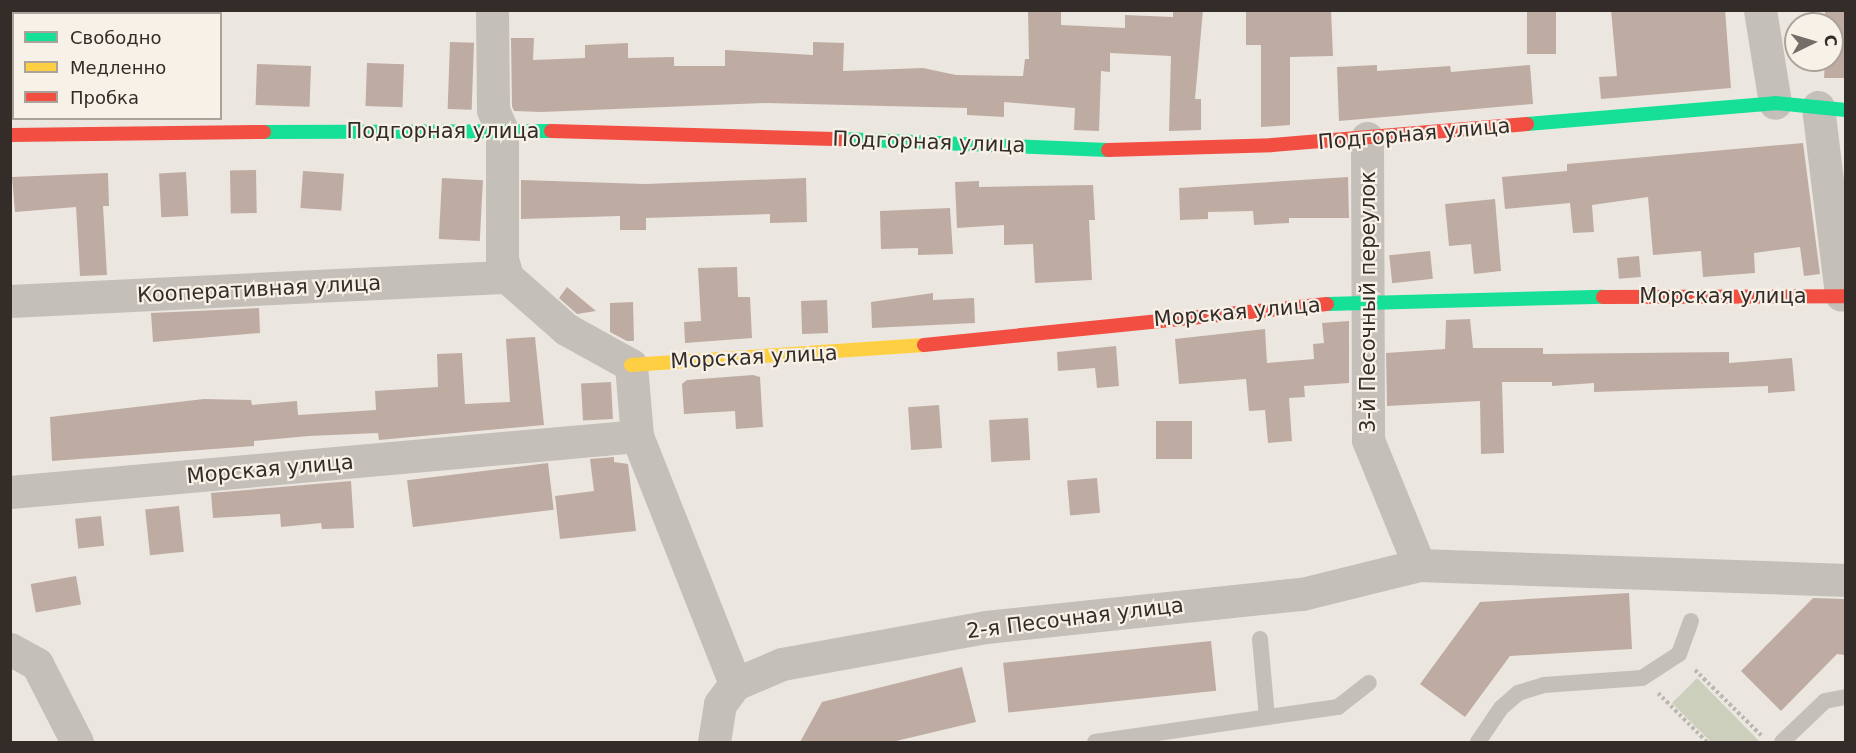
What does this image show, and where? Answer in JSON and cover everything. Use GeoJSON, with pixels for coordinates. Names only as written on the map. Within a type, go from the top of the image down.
{"type":"FeatureCollection","features":[{"type":"Feature","properties":{"kind":"street"},"geometry":{"type":"LineString","coordinates":[[492,10],[493,110],[502,130],[502,259],[507,276],[566,329],[631,365],[637,436],[735,684],[720,704],[714,742]]}},
{"type":"Feature","properties":{"kind":"street"},"geometry":{"type":"LineString","coordinates":[[1760,10],[1775,103]]}},
{"type":"Feature","properties":{"kind":"street","name":"Подгорная улица"},"geometry":{"type":"LineString","coordinates":[[10,135],[502,130],[974,142],[1132,152],[1367,138],[1775,103],[1832,108]]}},
{"type":"Feature","properties":{"kind":"street"},"geometry":{"type":"LineString","coordinates":[[1832,108],[1844,295]]}},
{"type":"Feature","properties":{"kind":"street","name":"3-й Песочный переулок"},"geometry":{"type":"LineString","coordinates":[[1367,138],[1368,440],[1419,564]]}},
{"type":"Feature","properties":{"kind":"street","name":"Кооперативная улица"},"geometry":{"type":"LineString","coordinates":[[10,301],[507,276]]}},
{"type":"Feature","properties":{"kind":"street","name":"Морская улица"},"geometry":{"type":"LineString","coordinates":[[631,365],[897,349],[1367,301],[1844,295]]}},
{"type":"Feature","properties":{"kind":"street","name":"Морская улица"},"geometry":{"type":"LineString","coordinates":[[10,492],[637,436]]}},
{"type":"Feature","properties":{"kind":"street","name":"2-я Песочная улица"},"geometry":{"type":"LineString","coordinates":[[735,684],[782,664],[986,627],[1302,594],[1419,564],[1627,576],[1845,580]]}},
{"type":"Feature","properties":{"kind":"street"},"geometry":{"type":"LineString","coordinates":[[10,649],[38,664],[77,742]]}},
{"type":"Feature","properties":{"kind":"lane"},"geometry":{"type":"LineString","coordinates":[[1479,742],[1501,708],[1518,693],[1544,685],[1642,678],[1679,654],[1690,621]]}},
{"type":"Feature","properties":{"kind":"lane"},"geometry":{"type":"LineString","coordinates":[[1260,639],[1267,717]]}},
{"type":"Feature","properties":{"kind":"lane"},"geometry":{"type":"LineString","coordinates":[[1095,742],[1338,707],[1369,683]]}},
{"type":"Feature","properties":{"kind":"lane"},"geometry":{"type":"LineString","coordinates":[[1782,742],[1825,701],[1845,697]]}},
{"type":"Feature","properties":{"kind":"path"},"geometry":{"type":"LineString","coordinates":[[1679,654],[1768,742]]}},
{"type":"Feature","properties":{"kind":"path"},"geometry":{"type":"LineString","coordinates":[[1642,678],[1707,742]]}},
{"type":"Feature","properties":{"kind":"green space"},"geometry":{"type":"Polygon","coordinates":[[[1697,678],[1760,742],[1711,742],[1672,703],[1697,678]]]}},
{"type":"Feature","properties":{"kind":"building"},"geometry":{"type":"Polygon","coordinates":[[[1028,10],[1061,10],[1061,25],[1125,28],[1125,15],[1173,17],[1173,10],[1203,10],[1195,99],[1201,99],[1201,130],[1169,131],[1171,56],[1110,53],[1110,72],[1101,71],[1099,131],[1074,130],[1075,108],[1004,102],[1004,117],[967,115],[967,108],[766,103],[541,112],[514,111],[512,106],[511,38],[534,38],[533,60],[585,58],[585,45],[628,43],[628,58],[674,57],[674,66],[725,66],[725,50],[813,55],[813,42],[844,43],[843,71],[923,68],[956,75],[1023,76],[1025,59],[1029,59],[1028,10]]]}},
{"type":"Feature","properties":{"kind":"building"},"geometry":{"type":"Polygon","coordinates":[[[1246,10],[1331,10],[1333,56],[1290,57],[1290,125],[1261,127],[1261,45],[1246,45],[1246,10]]]}},
{"type":"Feature","properties":{"kind":"building"},"geometry":{"type":"Polygon","coordinates":[[[1527,10],[1556,10],[1556,54],[1527,54],[1527,10]]]}},
{"type":"Feature","properties":{"kind":"building"},"geometry":{"type":"Polygon","coordinates":[[[1611,10],[1725,10],[1731,88],[1601,99],[1599,77],[1617,76],[1611,10]]]}},
{"type":"Feature","properties":{"kind":"building"},"geometry":{"type":"Polygon","coordinates":[[[1825,10],[1845,10],[1845,78],[1824,78],[1824,72],[1844,72],[1844,12],[1825,12],[1825,10]]]}},
{"type":"Feature","properties":{"kind":"building"},"geometry":{"type":"Polygon","coordinates":[[[450,42],[474,43],[472,110],[448,109],[450,42]]]}},
{"type":"Feature","properties":{"kind":"building"},"geometry":{"type":"Polygon","coordinates":[[[367,63],[404,64],[402,107],[365,106],[367,63]]]}},
{"type":"Feature","properties":{"kind":"building"},"geometry":{"type":"Polygon","coordinates":[[[257,64],[311,66],[310,107],[256,105],[257,64]]]}},
{"type":"Feature","properties":{"kind":"building"},"geometry":{"type":"Polygon","coordinates":[[[1377,65],[1377,71],[1450,66],[1451,72],[1530,65],[1533,104],[1339,121],[1337,67],[1377,65]]]}},
{"type":"Feature","properties":{"kind":"building"},"geometry":{"type":"Polygon","coordinates":[[[1803,143],[1820,274],[1804,276],[1800,247],[1754,253],[1755,273],[1703,277],[1701,251],[1653,255],[1648,197],[1592,205],[1594,232],[1573,233],[1570,203],[1505,209],[1502,177],[1567,171],[1567,164],[1803,143]]]}},
{"type":"Feature","properties":{"kind":"building"},"geometry":{"type":"Polygon","coordinates":[[[230,170],[256,170],[257,213],[231,213],[230,170]]]}},
{"type":"Feature","properties":{"kind":"building"},"geometry":{"type":"Polygon","coordinates":[[[303,171],[344,174],[341,211],[300,208],[303,171]]]}},
{"type":"Feature","properties":{"kind":"building"},"geometry":{"type":"Polygon","coordinates":[[[186,172],[188,216],[161,217],[159,173],[186,172]]]}},
{"type":"Feature","properties":{"kind":"building"},"geometry":{"type":"Polygon","coordinates":[[[108,173],[109,206],[103,206],[107,275],[80,276],[76,207],[15,212],[12,177],[108,173]]]}},
{"type":"Feature","properties":{"kind":"building"},"geometry":{"type":"Polygon","coordinates":[[[1348,177],[1349,218],[1289,218],[1289,223],[1254,225],[1253,211],[1208,212],[1208,219],[1180,220],[1179,188],[1348,177]]]}},
{"type":"Feature","properties":{"kind":"building"},"geometry":{"type":"Polygon","coordinates":[[[442,178],[483,180],[480,241],[439,239],[442,178]]]}},
{"type":"Feature","properties":{"kind":"building"},"geometry":{"type":"Polygon","coordinates":[[[806,178],[807,222],[770,223],[770,214],[646,218],[646,230],[620,230],[620,216],[521,219],[521,180],[645,184],[806,178]]]}},
{"type":"Feature","properties":{"kind":"building"},"geometry":{"type":"Polygon","coordinates":[[[979,181],[979,187],[1093,185],[1095,220],[1089,220],[1092,280],[1035,283],[1033,244],[1004,245],[1004,225],[957,228],[955,182],[979,181]]]}},
{"type":"Feature","properties":{"kind":"building"},"geometry":{"type":"Polygon","coordinates":[[[1495,199],[1501,271],[1474,274],[1471,244],[1449,246],[1445,204],[1495,199]]]}},
{"type":"Feature","properties":{"kind":"building"},"geometry":{"type":"Polygon","coordinates":[[[950,208],[953,254],[918,255],[918,248],[881,249],[880,211],[950,208]]]}},
{"type":"Feature","properties":{"kind":"building"},"geometry":{"type":"Polygon","coordinates":[[[1430,251],[1433,279],[1392,283],[1389,255],[1430,251]]]}},
{"type":"Feature","properties":{"kind":"building"},"geometry":{"type":"Polygon","coordinates":[[[1639,256],[1641,277],[1619,279],[1617,258],[1639,256]]]}},
{"type":"Feature","properties":{"kind":"building"},"geometry":{"type":"Polygon","coordinates":[[[737,267],[738,297],[750,297],[752,338],[685,343],[684,322],[701,321],[698,268],[737,267]]]}},
{"type":"Feature","properties":{"kind":"building"},"geometry":{"type":"Polygon","coordinates":[[[567,287],[596,311],[577,314],[559,298],[567,287]]]}},
{"type":"Feature","properties":{"kind":"building"},"geometry":{"type":"Polygon","coordinates":[[[933,293],[933,300],[974,298],[975,323],[872,328],[871,302],[933,293]]]}},
{"type":"Feature","properties":{"kind":"building"},"geometry":{"type":"Polygon","coordinates":[[[827,300],[828,333],[802,334],[801,301],[827,300]]]}},
{"type":"Feature","properties":{"kind":"building"},"geometry":{"type":"Polygon","coordinates":[[[633,302],[634,341],[627,341],[610,332],[610,303],[633,302]]]}},
{"type":"Feature","properties":{"kind":"building"},"geometry":{"type":"Polygon","coordinates":[[[259,308],[260,333],[153,342],[151,313],[259,308]]]}},
{"type":"Feature","properties":{"kind":"building"},"geometry":{"type":"Polygon","coordinates":[[[1470,319],[1473,348],[1543,348],[1543,354],[1729,352],[1729,363],[1792,358],[1795,391],[1768,393],[1768,386],[1594,392],[1594,383],[1552,386],[1552,382],[1502,382],[1504,453],[1481,454],[1480,401],[1387,406],[1386,353],[1445,349],[1446,320],[1470,319]]]}},
{"type":"Feature","properties":{"kind":"building"},"geometry":{"type":"Polygon","coordinates":[[[1349,321],[1349,383],[1304,386],[1305,397],[1289,398],[1292,441],[1268,443],[1265,410],[1249,411],[1246,379],[1179,384],[1175,339],[1265,329],[1267,363],[1314,359],[1313,344],[1324,343],[1322,323],[1349,321]]]}},
{"type":"Feature","properties":{"kind":"building"},"geometry":{"type":"Polygon","coordinates":[[[535,337],[544,425],[379,440],[378,433],[309,436],[254,441],[254,446],[52,461],[50,417],[204,399],[251,400],[252,405],[297,401],[298,415],[376,410],[375,391],[438,387],[437,354],[462,353],[465,404],[510,402],[506,339],[535,337]]]}},
{"type":"Feature","properties":{"kind":"building"},"geometry":{"type":"Polygon","coordinates":[[[1116,346],[1119,386],[1097,388],[1095,368],[1058,371],[1057,352],[1116,346]]]}},
{"type":"Feature","properties":{"kind":"building"},"geometry":{"type":"Polygon","coordinates":[[[753,375],[760,377],[763,427],[736,429],[735,411],[684,414],[682,384],[687,380],[753,375]]]}},
{"type":"Feature","properties":{"kind":"building"},"geometry":{"type":"Polygon","coordinates":[[[611,382],[613,419],[583,421],[581,384],[611,382]]]}},
{"type":"Feature","properties":{"kind":"building"},"geometry":{"type":"Polygon","coordinates":[[[939,405],[942,448],[911,450],[908,407],[939,405]]]}},
{"type":"Feature","properties":{"kind":"building"},"geometry":{"type":"Polygon","coordinates":[[[1028,418],[1030,460],[991,462],[989,420],[1028,418]]]}},
{"type":"Feature","properties":{"kind":"building"},"geometry":{"type":"Polygon","coordinates":[[[1156,421],[1192,421],[1192,459],[1156,459],[1156,421]]]}},
{"type":"Feature","properties":{"kind":"building"},"geometry":{"type":"Polygon","coordinates":[[[614,457],[614,462],[628,464],[636,531],[560,539],[555,496],[594,491],[590,459],[614,457]]]}},
{"type":"Feature","properties":{"kind":"building"},"geometry":{"type":"Polygon","coordinates":[[[548,463],[554,510],[413,527],[407,480],[548,463]]]}},
{"type":"Feature","properties":{"kind":"building"},"geometry":{"type":"Polygon","coordinates":[[[1097,478],[1100,513],[1070,515],[1067,481],[1097,478]]]}},
{"type":"Feature","properties":{"kind":"building"},"geometry":{"type":"Polygon","coordinates":[[[351,481],[354,528],[322,529],[321,523],[281,527],[280,514],[213,518],[211,493],[351,481]]]}},
{"type":"Feature","properties":{"kind":"building"},"geometry":{"type":"Polygon","coordinates":[[[179,506],[184,552],[150,555],[145,510],[179,506]]]}},
{"type":"Feature","properties":{"kind":"building"},"geometry":{"type":"Polygon","coordinates":[[[101,516],[104,546],[78,549],[75,519],[101,516]]]}},
{"type":"Feature","properties":{"kind":"building"},"geometry":{"type":"Polygon","coordinates":[[[76,576],[81,605],[36,613],[31,584],[76,576]]]}},
{"type":"Feature","properties":{"kind":"building"},"geometry":{"type":"Polygon","coordinates":[[[1629,593],[1632,649],[1510,656],[1465,717],[1420,684],[1480,602],[1629,593]]]}},
{"type":"Feature","properties":{"kind":"building"},"geometry":{"type":"Polygon","coordinates":[[[1813,598],[1845,599],[1845,655],[1837,654],[1781,711],[1741,671],[1813,598]]]}},
{"type":"Feature","properties":{"kind":"building"},"geometry":{"type":"Polygon","coordinates":[[[1211,641],[1216,691],[1008,713],[1003,663],[1211,641]]]}},
{"type":"Feature","properties":{"kind":"building"},"geometry":{"type":"Polygon","coordinates":[[[962,667],[976,722],[892,742],[800,742],[822,702],[962,667]]]}},
{"type":"Feature","properties":{"kind":"traffic: fast"},"geometry":{"type":"LineString","coordinates":[[1527,124],[1775,103],[1846,110]]}},
{"type":"Feature","properties":{"kind":"traffic: fast"},"geometry":{"type":"LineString","coordinates":[[264,132],[551,131]]}},
{"type":"Feature","properties":{"kind":"traffic: fast"},"geometry":{"type":"LineString","coordinates":[[843,139],[1108,150]]}},
{"type":"Feature","properties":{"kind":"traffic: fast"},"geometry":{"type":"LineString","coordinates":[[1327,304],[1603,297]]}},
{"type":"Feature","properties":{"kind":"traffic: slow"},"geometry":{"type":"LineString","coordinates":[[631,365],[924,345]]}},
{"type":"Feature","properties":{"kind":"traffic: jam"},"geometry":{"type":"LineString","coordinates":[[1108,150],[1272,145],[1527,124]]}},
{"type":"Feature","properties":{"kind":"traffic: jam"},"geometry":{"type":"LineString","coordinates":[[551,131],[843,139]]}},
{"type":"Feature","properties":{"kind":"traffic: jam"},"geometry":{"type":"LineString","coordinates":[[10,135],[264,132]]}},
{"type":"Feature","properties":{"kind":"traffic: jam"},"geometry":{"type":"LineString","coordinates":[[1603,297],[1846,296]]}},
{"type":"Feature","properties":{"kind":"traffic: jam"},"geometry":{"type":"LineString","coordinates":[[924,345],[1327,304]]}}]}
